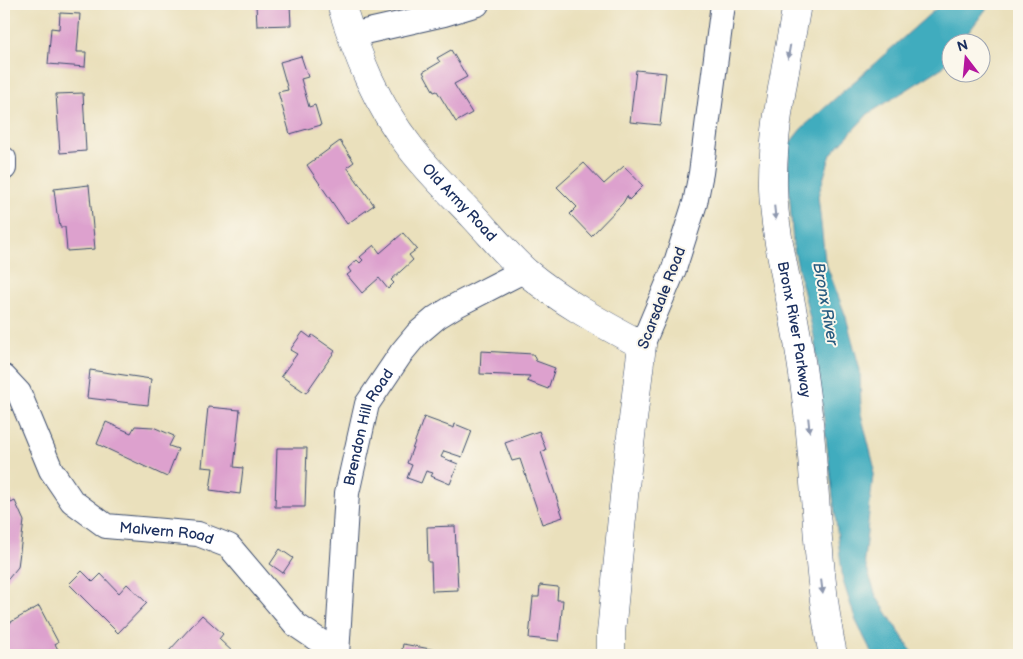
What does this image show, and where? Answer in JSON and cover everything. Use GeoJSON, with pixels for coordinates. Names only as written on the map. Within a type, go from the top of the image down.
{"type":"FeatureCollection","features":[{"type":"Feature","properties":{"kind":"main road","name":"Old Army Road"},"geometry":{"type":"LineString","coordinates":[[341,4],[359,59],[376,94],[410,147],[460,203],[525,270],[569,303],[642,345]]}},
{"type":"Feature","properties":{"kind":"main road","name":"Bronx River Parkway"},"geometry":{"type":"LineString","coordinates":[[797,4],[776,135],[774,206],[804,385],[812,458],[820,566],[834,655]]}},
{"type":"Feature","properties":{"kind":"main road","name":"Scarsdale Road"},"geometry":{"type":"LineString","coordinates":[[611,655],[611,633],[625,486],[642,345]]}},
{"type":"Feature","properties":{"kind":"street"},"geometry":{"type":"LineString","coordinates":[[350,35],[444,14],[477,4]]}},
{"type":"Feature","properties":{"kind":"street","name":"Scarsdale Road"},"geometry":{"type":"LineString","coordinates":[[642,345],[674,269],[695,203],[701,173],[723,4]]}},
{"type":"Feature","properties":{"kind":"street"},"geometry":{"type":"LineString","coordinates":[[4,159],[4,168]]}},
{"type":"Feature","properties":{"kind":"street","name":"Brendon Hill Road"},"geometry":{"type":"LineString","coordinates":[[337,654],[347,493],[366,404],[402,352],[417,334],[437,317],[525,270]]}},
{"type":"Feature","properties":{"kind":"street","name":"Malvern Road"},"geometry":{"type":"LineString","coordinates":[[4,377],[19,393],[51,470],[72,501],[106,526],[198,534],[229,546],[296,625],[337,654]]}},
{"type":"Feature","properties":{"kind":"water","name":"Bronx River"},"geometry":{"type":"Polygon","coordinates":[[[941,4],[990,4],[969,32],[940,32],[940,69],[868,114],[831,154],[818,196],[825,261],[846,317],[860,370],[861,414],[874,466],[864,560],[876,596],[914,655],[873,655],[856,621],[843,581],[814,336],[793,245],[788,171],[789,144],[801,129],[941,4]]]}},
{"type":"Feature","properties":{"kind":"building"},"geometry":{"type":"Polygon","coordinates":[[[256,4],[290,4],[291,25],[257,26],[256,4]]]}},
{"type":"Feature","properties":{"kind":"building"},"geometry":{"type":"Polygon","coordinates":[[[60,13],[80,14],[77,52],[86,52],[85,67],[48,64],[51,28],[59,29],[60,13]]]}},
{"type":"Feature","properties":{"kind":"building"},"geometry":{"type":"Polygon","coordinates":[[[451,50],[467,77],[454,84],[472,113],[456,122],[437,91],[434,92],[423,72],[440,62],[437,58],[451,50]]]}},
{"type":"Feature","properties":{"kind":"building"},"geometry":{"type":"Polygon","coordinates":[[[301,56],[308,77],[301,79],[309,107],[315,105],[321,125],[290,134],[278,92],[288,90],[280,62],[301,56]]]}},
{"type":"Feature","properties":{"kind":"building"},"geometry":{"type":"Polygon","coordinates":[[[636,70],[666,73],[660,125],[630,122],[636,70]]]}},
{"type":"Feature","properties":{"kind":"building"},"geometry":{"type":"Polygon","coordinates":[[[83,93],[86,151],[60,153],[56,94],[83,93]]]}},
{"type":"Feature","properties":{"kind":"building"},"geometry":{"type":"Polygon","coordinates":[[[340,141],[354,162],[347,167],[374,205],[347,224],[307,165],[340,141]]]}},
{"type":"Feature","properties":{"kind":"building"},"geometry":{"type":"Polygon","coordinates":[[[584,163],[604,184],[624,166],[643,186],[629,200],[627,196],[623,203],[591,236],[570,214],[577,207],[557,187],[584,163]]]}},
{"type":"Feature","properties":{"kind":"building"},"geometry":{"type":"Polygon","coordinates":[[[89,185],[95,249],[67,251],[65,227],[60,227],[54,189],[89,185]]]}},
{"type":"Feature","properties":{"kind":"building"},"geometry":{"type":"Polygon","coordinates":[[[403,233],[417,249],[409,255],[413,260],[391,280],[394,283],[388,289],[379,278],[362,293],[347,275],[351,272],[348,268],[357,260],[360,263],[363,260],[360,257],[374,245],[380,253],[403,233]]]}},
{"type":"Feature","properties":{"kind":"building"},"geometry":{"type":"Polygon","coordinates":[[[303,332],[311,338],[312,335],[335,351],[306,393],[281,376],[297,354],[290,350],[303,332]]]}},
{"type":"Feature","properties":{"kind":"building"},"geometry":{"type":"Polygon","coordinates":[[[481,351],[533,354],[536,361],[555,368],[548,389],[527,381],[530,376],[480,374],[481,351]]]}},
{"type":"Feature","properties":{"kind":"building"},"geometry":{"type":"Polygon","coordinates":[[[90,370],[151,379],[148,405],[87,398],[90,370]]]}},
{"type":"Feature","properties":{"kind":"building"},"geometry":{"type":"Polygon","coordinates":[[[208,407],[240,410],[234,467],[243,468],[240,494],[210,490],[213,468],[202,467],[208,407]]]}},
{"type":"Feature","properties":{"kind":"building"},"geometry":{"type":"Polygon","coordinates":[[[424,417],[454,428],[455,424],[472,431],[462,457],[444,451],[441,457],[458,464],[450,484],[431,476],[433,473],[426,471],[421,483],[407,478],[412,465],[407,463],[424,417]]]}},
{"type":"Feature","properties":{"kind":"building"},"geometry":{"type":"Polygon","coordinates":[[[106,422],[131,433],[135,426],[153,427],[174,436],[169,446],[178,449],[167,477],[97,444],[106,422]]]}},
{"type":"Feature","properties":{"kind":"building"},"geometry":{"type":"Polygon","coordinates":[[[539,431],[546,450],[541,452],[563,517],[542,524],[520,459],[512,461],[505,443],[539,431]]]}},
{"type":"Feature","properties":{"kind":"building"},"geometry":{"type":"Polygon","coordinates":[[[277,448],[307,448],[305,507],[275,507],[277,448]]]}},
{"type":"Feature","properties":{"kind":"building"},"geometry":{"type":"Polygon","coordinates":[[[6,491],[11,503],[15,501],[24,521],[18,567],[4,584],[4,492],[6,491]]]}},
{"type":"Feature","properties":{"kind":"building"},"geometry":{"type":"Polygon","coordinates":[[[455,526],[458,590],[432,591],[431,562],[428,562],[427,527],[455,526]]]}},
{"type":"Feature","properties":{"kind":"building"},"geometry":{"type":"Polygon","coordinates":[[[280,549],[293,558],[283,573],[270,564],[280,549]]]}},
{"type":"Feature","properties":{"kind":"building"},"geometry":{"type":"Polygon","coordinates":[[[82,571],[93,582],[101,574],[119,593],[127,584],[147,603],[118,633],[69,584],[82,571]]]}},
{"type":"Feature","properties":{"kind":"building"},"geometry":{"type":"Polygon","coordinates":[[[540,585],[558,587],[557,600],[563,600],[559,641],[529,638],[533,597],[539,597],[540,585]]]}},
{"type":"Feature","properties":{"kind":"building"},"geometry":{"type":"Polygon","coordinates":[[[39,606],[58,642],[55,644],[61,655],[4,655],[4,626],[39,606]]]}},
{"type":"Feature","properties":{"kind":"building"},"geometry":{"type":"Polygon","coordinates":[[[202,615],[223,634],[219,639],[236,655],[174,655],[169,651],[202,615]]]}},
{"type":"Feature","properties":{"kind":"building"},"geometry":{"type":"Polygon","coordinates":[[[403,644],[436,650],[435,655],[401,655],[403,644]]]}}]}
